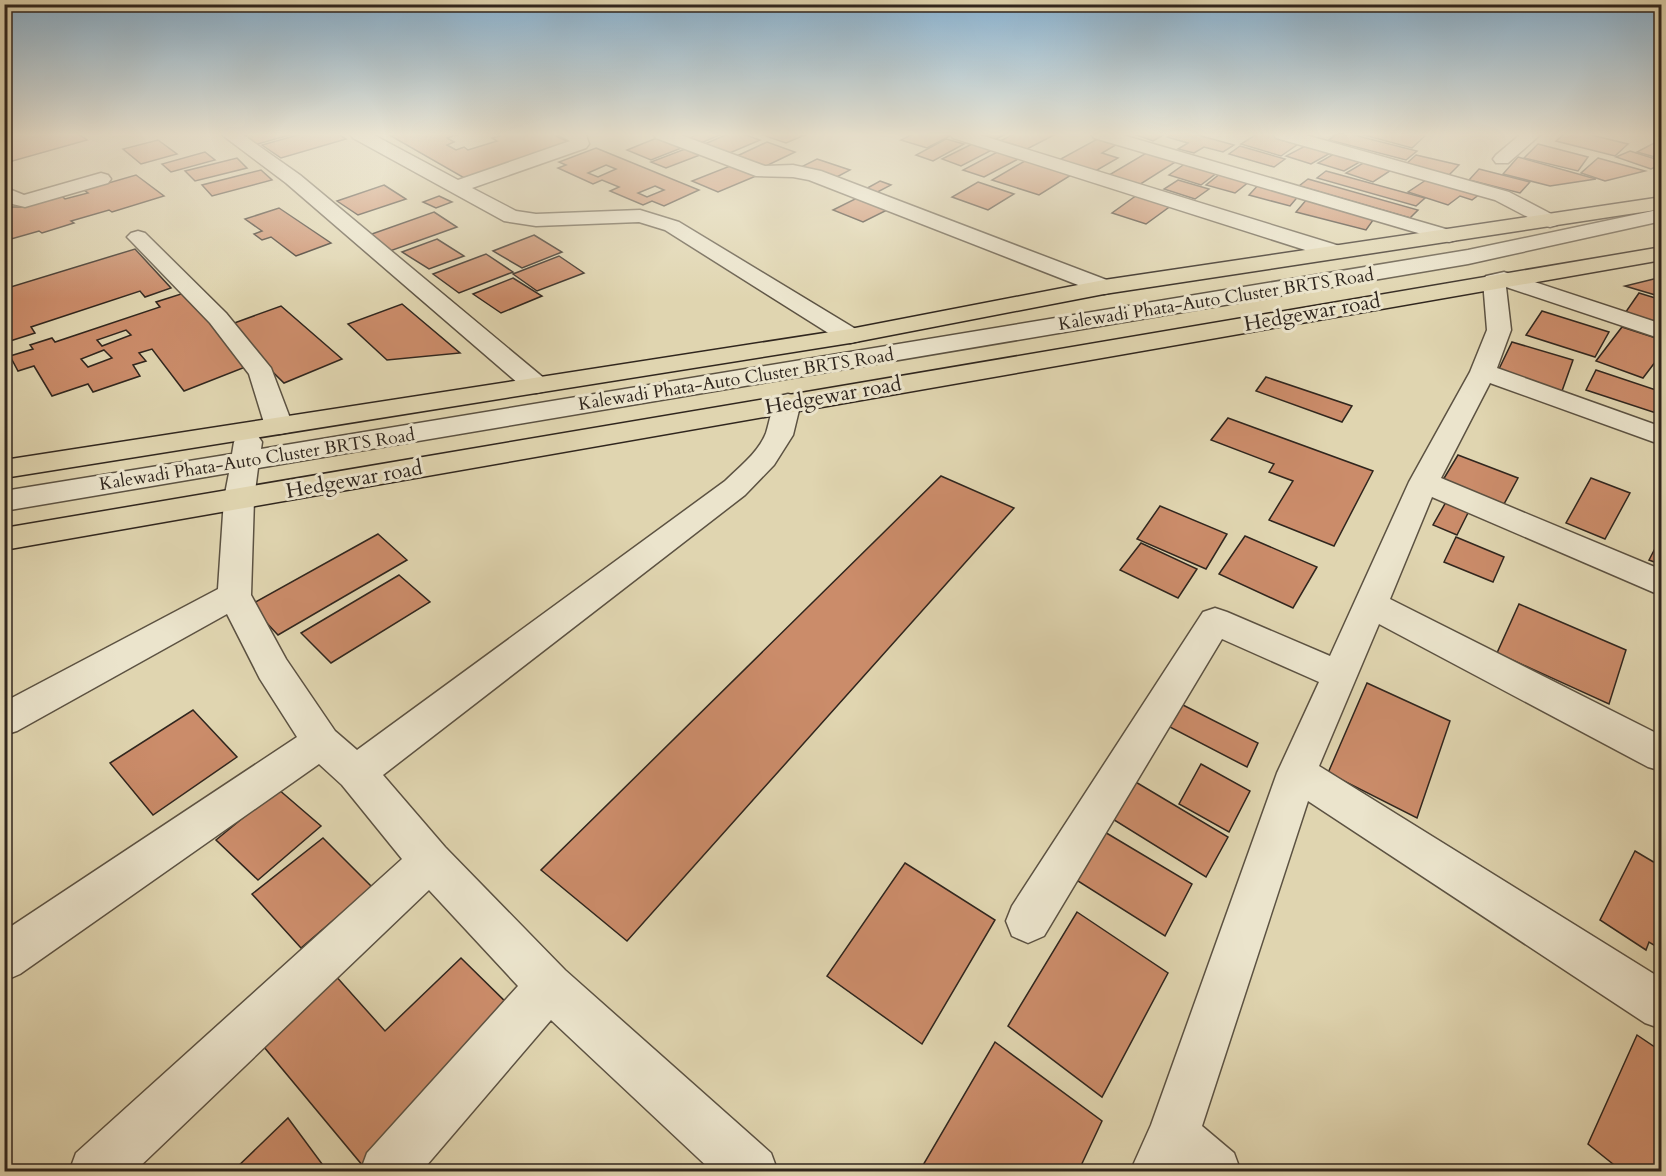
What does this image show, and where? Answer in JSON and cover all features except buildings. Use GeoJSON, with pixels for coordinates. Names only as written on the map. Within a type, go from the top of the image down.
{"type":"FeatureCollection","features":[{"type":"Feature","properties":{"kind":"main road","name":"Hedgewar road"},"geometry":{"type":"LineString","coordinates":[[4,539],[253,454],[536,385],[850,336],[1104,287],[1662,203]]}},
{"type":"Feature","properties":{"kind":"main road","name":"Hedgewar road"},"geometry":{"type":"LineString","coordinates":[[4,469],[253,454],[788,402],[1489,272],[1662,253]]}},
{"type":"Feature","properties":{"kind":"street"},"geometry":{"type":"LineString","coordinates":[[4,193],[14,200],[25,201],[67,189]]}},
{"type":"Feature","properties":{"kind":"street"},"geometry":{"type":"LineString","coordinates":[[305,189],[536,385]]}},
{"type":"Feature","properties":{"kind":"street"},"geometry":{"type":"LineString","coordinates":[[460,189],[511,217],[536,220],[640,216],[672,226],[850,336]]}},
{"type":"Feature","properties":{"kind":"street"},"geometry":{"type":"LineString","coordinates":[[848,189],[1104,287]]}},
{"type":"Feature","properties":{"kind":"street"},"geometry":{"type":"LineString","coordinates":[[1134,189],[1335,252]]}},
{"type":"Feature","properties":{"kind":"street"},"geometry":{"type":"LineString","coordinates":[[1288,189],[1449,236]]}},
{"type":"Feature","properties":{"kind":"street"},"geometry":{"type":"LineString","coordinates":[[1477,189],[1502,196],[1550,221]]}},
{"type":"Feature","properties":{"kind":"street","name":"Kalewadi Phata-Auto Cluster BRTS Road"},"geometry":{"type":"LineString","coordinates":[[1489,272],[1662,215]]}},
{"type":"Feature","properties":{"kind":"street","name":"Kalewadi Phata-Auto Cluster BRTS Road"},"geometry":{"type":"LineString","coordinates":[[4,501],[253,454],[1489,272],[1662,235]]}},
{"type":"Feature","properties":{"kind":"street"},"geometry":{"type":"LineString","coordinates":[[138,237],[218,318],[262,373],[234,595],[273,669],[321,742],[356,772],[430,861],[549,986],[752,1172]]}},
{"type":"Feature","properties":{"kind":"street"},"geometry":{"type":"LineString","coordinates":[[1215,1172],[1165,1153],[1297,773],[1424,482],[1483,372],[1499,330],[1489,272],[1662,332]]}},
{"type":"Feature","properties":{"kind":"street"},"geometry":{"type":"LineString","coordinates":[[1483,372],[1662,437]]}},
{"type":"Feature","properties":{"kind":"street"},"geometry":{"type":"LineString","coordinates":[[356,772],[735,488],[764,459],[779,435],[788,402]]}},
{"type":"Feature","properties":{"kind":"street"},"geometry":{"type":"LineString","coordinates":[[1424,482],[1662,584]]}},
{"type":"Feature","properties":{"kind":"street"},"geometry":{"type":"LineString","coordinates":[[4,720],[234,595]]}},
{"type":"Feature","properties":{"kind":"street"},"geometry":{"type":"LineString","coordinates":[[1372,605],[1662,755]]}},
{"type":"Feature","properties":{"kind":"street"},"geometry":{"type":"LineString","coordinates":[[1028,921],[1215,621],[1341,676]]}},
{"type":"Feature","properties":{"kind":"street"},"geometry":{"type":"LineString","coordinates":[[4,958],[321,742]]}},
{"type":"Feature","properties":{"kind":"street"},"geometry":{"type":"LineString","coordinates":[[1297,773],[1662,1006]]}},
{"type":"Feature","properties":{"kind":"street"},"geometry":{"type":"LineString","coordinates":[[95,1172],[430,861]]}},
{"type":"Feature","properties":{"kind":"street"},"geometry":{"type":"LineString","coordinates":[[386,1172],[549,986]]}}]}
